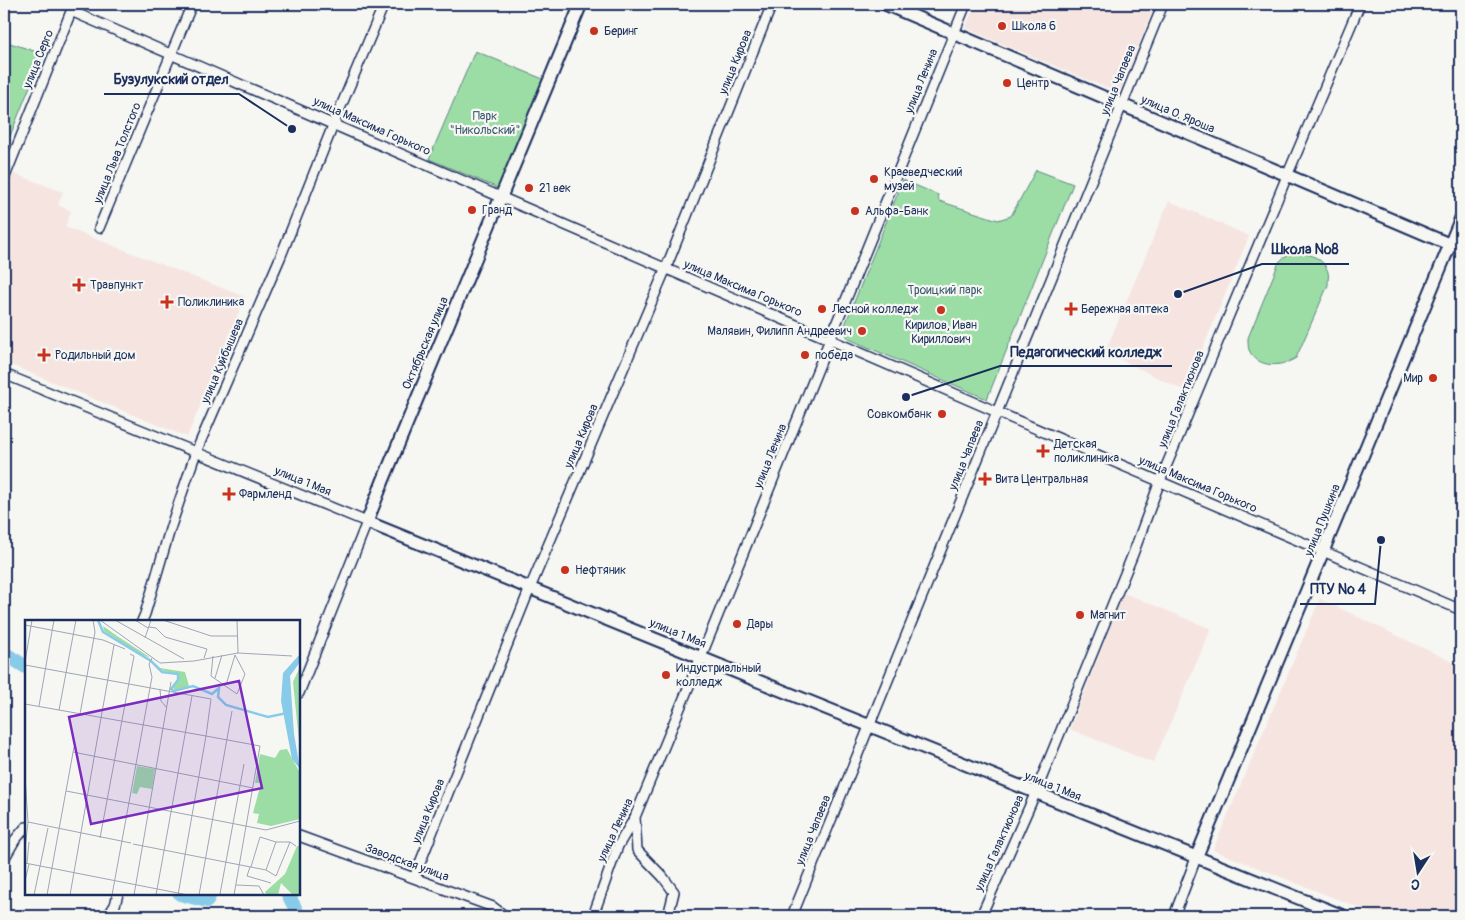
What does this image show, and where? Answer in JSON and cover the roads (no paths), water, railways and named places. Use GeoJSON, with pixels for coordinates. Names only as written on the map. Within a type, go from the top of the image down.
{"type":"FeatureCollection","features":[{"type":"Feature","properties":{"kind":"main road","name":"Октябрьская улица"},"geometry":{"type":"LineString","coordinates":[[367,522],[581,4]]}},
{"type":"Feature","properties":{"kind":"main road","name":"улица О. Яроша"},"geometry":{"type":"LineString","coordinates":[[884,4],[1456,247]]}},
{"type":"Feature","properties":{"kind":"main road","name":"улица Пушкина"},"geometry":{"type":"LineString","coordinates":[[1196,858],[1324,551],[1456,247],[1461,218]]}},
{"type":"Feature","properties":{"kind":"main road","name":"улица 1 Мая"},"geometry":{"type":"LineString","coordinates":[[367,522],[1035,794],[1343,916]]}},
{"type":"Feature","properties":{"kind":"street","name":"улица Льва Толстого"},"geometry":{"type":"LineString","coordinates":[[99,228],[192,4]]}},
{"type":"Feature","properties":{"kind":"street","name":"улица Куйбышева"},"geometry":{"type":"LineString","coordinates":[[142,620],[196,452],[280,258],[384,4]]}},
{"type":"Feature","properties":{"kind":"street","name":"улица Кирова"},"geometry":{"type":"LineString","coordinates":[[414,878],[530,588],[666,268],[772,4]]}},
{"type":"Feature","properties":{"kind":"street","name":"улица Ленина"},"geometry":{"type":"LineString","coordinates":[[594,916],[618,846],[635,817],[966,4]]}},
{"type":"Feature","properties":{"kind":"street","name":"улица Чапаева"},"geometry":{"type":"LineString","coordinates":[[792,916],[1163,4]]}},
{"type":"Feature","properties":{"kind":"street","name":"улица Галактионова"},"geometry":{"type":"LineString","coordinates":[[981,916],[1035,794],[1133,554],[1160,481],[1286,176],[1360,4]]}},
{"type":"Feature","properties":{"kind":"street","name":"улица Максима Горького"},"geometry":{"type":"LineString","coordinates":[[73,7],[172,54],[501,197],[1461,610]]}},
{"type":"Feature","properties":{"kind":"street","name":"улица Серго"},"geometry":{"type":"LineString","coordinates":[[4,179],[73,7]]}},
{"type":"Feature","properties":{"kind":"street","name":"улица 1 Мая"},"geometry":{"type":"LineString","coordinates":[[4,374],[367,522]]}},
{"type":"Feature","properties":{"kind":"street","name":"Октябрьская улица"},"geometry":{"type":"LineString","coordinates":[[300,690],[367,522]]}},
{"type":"Feature","properties":{"kind":"street"},"geometry":{"type":"LineString","coordinates":[[635,817],[637,850],[663,877],[674,892],[668,916]]}},
{"type":"Feature","properties":{"kind":"street"},"geometry":{"type":"LineString","coordinates":[[4,859],[25,828]]}},
{"type":"Feature","properties":{"kind":"street","name":"Заводская улица"},"geometry":{"type":"LineString","coordinates":[[300,836],[493,907],[505,916]]}},
{"type":"Feature","properties":{"kind":"street","name":"улица Пушкина"},"geometry":{"type":"LineString","coordinates":[[1174,916],[1196,858]]}},
{"type":"Feature","properties":{"kind":"street"},"geometry":{"type":"LineString","coordinates":[[108,916],[115,905],[118,895]]}},
{"type":"Feature","properties":{"kind":"street"},"geometry":{"type":"LineString","coordinates":[[115,905],[118,916]]}},
{"type":"Feature","properties":{"kind":"waterway"},"geometry":{"type":"LineString","coordinates":[[4,653],[25,666]]}},
{"type":"Feature","properties":{"kind":"waterway"},"geometry":{"type":"LineString","coordinates":[[184,895],[207,901],[210,895]]}},
{"type":"Feature","properties":{"kind":"waterway"},"geometry":{"type":"LineString","coordinates":[[288,895],[299,916]]}},
{"type":"Feature","properties":{"kind":"place","name":"Школа 6"},"geometry":{"type":"Point","coordinates":[1002,26]}},
{"type":"Feature","properties":{"kind":"place","name":"Беринг"},"geometry":{"type":"Point","coordinates":[594,31]}},
{"type":"Feature","properties":{"kind":"place","name":"Центр"},"geometry":{"type":"Point","coordinates":[1007,83]}},
{"type":"Feature","properties":{"kind":"place","name":"Бузулукский отдел"},"geometry":{"type":"Point","coordinates":[292,129]}},
{"type":"Feature","properties":{"kind":"place","name":"Краеведческий музей"},"geometry":{"type":"Point","coordinates":[874,179]}},
{"type":"Feature","properties":{"kind":"place","name":"21 век"},"geometry":{"type":"Point","coordinates":[529,188]}},
{"type":"Feature","properties":{"kind":"place","name":"Гранд"},"geometry":{"type":"Point","coordinates":[472,210]}},
{"type":"Feature","properties":{"kind":"place","name":"Альфа-Банк"},"geometry":{"type":"Point","coordinates":[855,211]}},
{"type":"Feature","properties":{"kind":"place","name":"Травпункт"},"geometry":{"type":"Point","coordinates":[79,285]}},
{"type":"Feature","properties":{"kind":"place","name":"Школа №8"},"geometry":{"type":"Point","coordinates":[1178,294]}},
{"type":"Feature","properties":{"kind":"place","name":"Поликлиника"},"geometry":{"type":"Point","coordinates":[167,302]}},
{"type":"Feature","properties":{"kind":"place","name":"Лесной колледж"},"geometry":{"type":"Point","coordinates":[822,309]}},
{"type":"Feature","properties":{"kind":"place","name":"Бережная аптека"},"geometry":{"type":"Point","coordinates":[1071,309]}},
{"type":"Feature","properties":{"kind":"place","name":"Кирилов, Иван Кириллович"},"geometry":{"type":"Point","coordinates":[941,310]}},
{"type":"Feature","properties":{"kind":"place","name":"Малявин, Филипп Андреевич"},"geometry":{"type":"Point","coordinates":[862,331]}},
{"type":"Feature","properties":{"kind":"place","name":"Родильный дом"},"geometry":{"type":"Point","coordinates":[44,355]}},
{"type":"Feature","properties":{"kind":"place","name":"победа"},"geometry":{"type":"Point","coordinates":[805,355]}},
{"type":"Feature","properties":{"kind":"place","name":"Мир"},"geometry":{"type":"Point","coordinates":[1433,378]}},
{"type":"Feature","properties":{"kind":"place","name":"Педагогический колледж"},"geometry":{"type":"Point","coordinates":[906,397]}},
{"type":"Feature","properties":{"kind":"place","name":"Совкомбанк"},"geometry":{"type":"Point","coordinates":[942,414]}},
{"type":"Feature","properties":{"kind":"place","name":"Детская поликлиника"},"geometry":{"type":"Point","coordinates":[1043,451]}},
{"type":"Feature","properties":{"kind":"place","name":"Вита Центральная"},"geometry":{"type":"Point","coordinates":[985,479]}},
{"type":"Feature","properties":{"kind":"place","name":"Фармленд"},"geometry":{"type":"Point","coordinates":[229,494]}},
{"type":"Feature","properties":{"kind":"place","name":"ПТУ № 4"},"geometry":{"type":"Point","coordinates":[1381,540]}},
{"type":"Feature","properties":{"kind":"place","name":"Нефтяник"},"geometry":{"type":"Point","coordinates":[565,570]}},
{"type":"Feature","properties":{"kind":"place","name":"Магнит"},"geometry":{"type":"Point","coordinates":[1080,615]}},
{"type":"Feature","properties":{"kind":"place","name":"Дары"},"geometry":{"type":"Point","coordinates":[737,624]}},
{"type":"Feature","properties":{"kind":"place","name":"Индустриальный колледж"},"geometry":{"type":"Point","coordinates":[666,675]}},
{"type":"Feature","properties":{"kind":"park label","name":"Парк \"Никольский\""},"geometry":{"type":"Point","coordinates":[485,123]}},
{"type":"Feature","properties":{"kind":"park label","name":"Троицкий парк"},"geometry":{"type":"Point","coordinates":[945,290]}}]}
